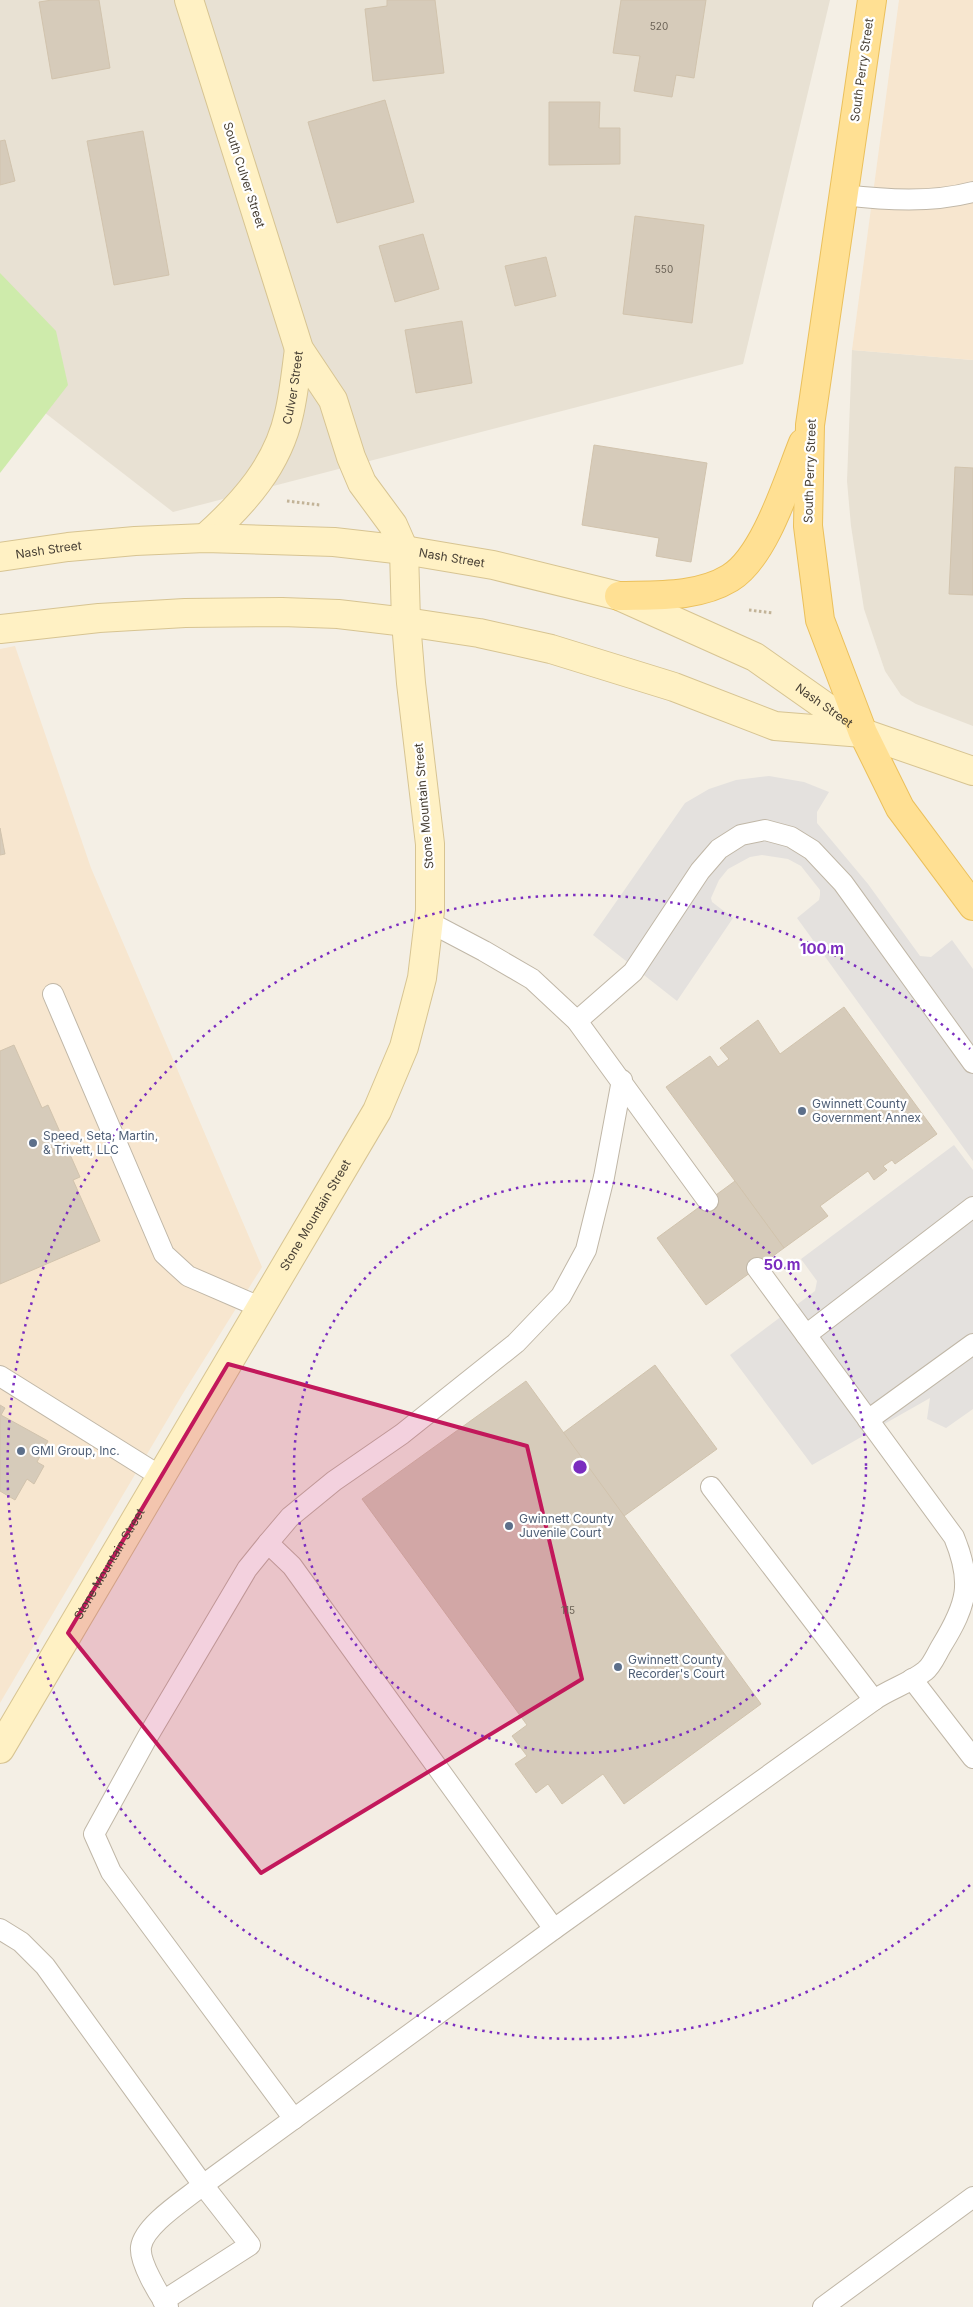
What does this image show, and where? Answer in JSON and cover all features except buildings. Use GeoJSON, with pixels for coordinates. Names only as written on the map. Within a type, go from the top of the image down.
{"type":"FeatureCollection","features":[{"type":"Feature","properties":{"kind":"main road","name":"South Perry Street"},"geometry":{"type":"LineString","coordinates":[[872,0],[810,425],[808,526],[820,620],[863,733],[900,808],[973,906]]}},
{"type":"Feature","properties":{"kind":"main road"},"geometry":{"type":"LineString","coordinates":[[618,596],[671,595],[702,590],[731,578],[755,553],[772,523],[810,425]]}},
{"type":"Feature","properties":{"kind":"street","name":"South Culver Street"},"geometry":{"type":"LineString","coordinates":[[189,0],[299,349]]}},
{"type":"Feature","properties":{"kind":"street","name":"Culver Street"},"geometry":{"type":"LineString","coordinates":[[205,538],[248,497],[267,470],[281,443],[289,414],[299,349]]}},
{"type":"Feature","properties":{"kind":"street","name":"Culver Street"},"geometry":{"type":"LineString","coordinates":[[299,349],[334,400],[351,457],[362,483],[393,525],[404,550]]}},
{"type":"Feature","properties":{"kind":"street","name":"Nash Street"},"geometry":{"type":"LineString","coordinates":[[0,558],[68,547],[205,538],[334,542],[404,550],[492,565],[618,596],[755,656],[863,733]]}},
{"type":"Feature","properties":{"kind":"street","name":"Stone Mountain Street"},"geometry":{"type":"LineString","coordinates":[[0,1749],[377,1111],[404,1047],[422,978],[429,922],[430,844],[406,622],[404,550]]}},
{"type":"Feature","properties":{"kind":"street","name":"Nash Street"},"geometry":{"type":"LineString","coordinates":[[0,629],[100,618],[214,613],[282,612],[338,614],[406,622],[479,634],[551,649],[674,687],[775,726],[863,733],[973,772]]}},
{"type":"Feature","properties":{"kind":"lane"},"geometry":{"type":"LineString","coordinates":[[844,195],[886,200],[956,197],[973,192]]}},
{"type":"Feature","properties":{"kind":"lane"},"geometry":{"type":"LineString","coordinates":[[577,1021],[633,972],[700,871],[719,849],[741,835],[765,830],[791,837],[812,850],[843,883],[973,1063]]}},
{"type":"Feature","properties":{"kind":"lane"},"geometry":{"type":"LineString","coordinates":[[429,922],[484,950],[532,979],[577,1021],[622,1080],[708,1201]]}},
{"type":"Feature","properties":{"kind":"lane"},"geometry":{"type":"LineString","coordinates":[[53,994],[164,1254],[188,1276],[262,1308]]}},
{"type":"Feature","properties":{"kind":"lane"},"geometry":{"type":"LineString","coordinates":[[294,2119],[111,1872],[94,1834],[131,1766],[247,1568],[290,1517],[334,1480],[402,1434],[516,1343],[561,1296],[586,1250],[604,1177],[622,1080]]}},
{"type":"Feature","properties":{"kind":"lane"},"geometry":{"type":"LineString","coordinates":[[806,1335],[973,1207]]}},
{"type":"Feature","properties":{"kind":"lane"},"geometry":{"type":"LineString","coordinates":[[0,1930],[21,1942],[45,1966],[203,2185],[250,2244],[166,2304],[146,2268],[141,2248],[150,2229],[203,2185],[554,1929],[874,1700],[926,1671],[955,1624],[963,1603],[967,1583],[964,1560],[954,1537],[757,1268]]}},
{"type":"Feature","properties":{"kind":"lane"},"geometry":{"type":"LineString","coordinates":[[868,1420],[973,1344]]}},
{"type":"Feature","properties":{"kind":"lane"},"geometry":{"type":"LineString","coordinates":[[0,1376],[160,1476]]}},
{"type":"Feature","properties":{"kind":"lane"},"geometry":{"type":"LineString","coordinates":[[711,1487],[874,1700]]}},
{"type":"Feature","properties":{"kind":"lane"},"geometry":{"type":"LineString","coordinates":[[268,1543],[292,1566],[554,1929]]}},
{"type":"Feature","properties":{"kind":"lane"},"geometry":{"type":"LineString","coordinates":[[912,1679],[973,1758]]}},
{"type":"Feature","properties":{"kind":"lane"},"geometry":{"type":"LineString","coordinates":[[823,2307],[973,2197]]}},
{"type":"Feature","properties":{"kind":"path"},"geometry":{"type":"LineString","coordinates":[[284,500],[323,506]]}},
{"type":"Feature","properties":{"kind":"path"},"geometry":{"type":"LineString","coordinates":[[749,610],[773,614]]}},
{"type":"Feature","properties":{"kind":"highlighted area"},"geometry":{"type":"Polygon","coordinates":[[[228,1364],[527,1446],[582,1679],[261,1873],[68,1633],[228,1364]]]}},
{"type":"Feature","properties":{"kind":"shaded area"},"geometry":{"type":"Polygon","coordinates":[[[0,0],[830,0],[743,364],[173,512],[0,378],[0,0]]]}},
{"type":"Feature","properties":{"kind":"shaded area"},"geometry":{"type":"Polygon","coordinates":[[[899,0],[973,0],[973,360],[852,350],[899,0]]]}},
{"type":"Feature","properties":{"kind":"shaded area"},"geometry":{"type":"Polygon","coordinates":[[[852,350],[973,360],[973,726],[916,704],[901,695],[885,671],[864,609],[851,526],[847,481],[852,350]]]}},
{"type":"Feature","properties":{"kind":"shaded area"},"geometry":{"type":"Polygon","coordinates":[[[15,646],[91,868],[262,1267],[182,1395],[0,1703],[0,649],[15,646]]]}},
{"type":"Feature","properties":{"kind":"shaded area"},"geometry":{"type":"Polygon","coordinates":[[[769,776],[804,782],[829,792],[817,812],[817,823],[868,884],[920,956],[931,957],[952,940],[973,969],[973,1161],[797,918],[819,900],[820,895],[820,890],[801,866],[788,859],[762,855],[750,857],[728,869],[719,880],[711,898],[712,902],[733,918],[677,1001],[593,935],[685,803],[709,789],[736,780],[769,776]]]}},
{"type":"Feature","properties":{"kind":"shaded area"},"geometry":{"type":"Polygon","coordinates":[[[954,1145],[973,1170],[973,1409],[946,1428],[927,1419],[930,1398],[812,1465],[730,1355],[815,1291],[817,1281],[801,1259],[954,1145]]]}},
{"type":"Feature","properties":{"kind":"green space"},"geometry":{"type":"Polygon","coordinates":[[[0,273],[56,331],[68,385],[0,473],[0,273]]]}},
{"type":"Feature","properties":{"kind":"place","name":"Gwinnett County Government Annex"},"geometry":{"type":"Point","coordinates":[802,1111]}},
{"type":"Feature","properties":{"kind":"place","name":"Speed, Seta, Martin, & Trivett, LLC"},"geometry":{"type":"Point","coordinates":[33,1143]}},
{"type":"Feature","properties":{"kind":"place","name":"GMI Group, Inc."},"geometry":{"type":"Point","coordinates":[21,1451]}},
{"type":"Feature","properties":{"kind":"place","name":"Gwinnett County Juvenile Court"},"geometry":{"type":"Point","coordinates":[509,1526]}},
{"type":"Feature","properties":{"kind":"place","name":"Gwinnett County Recorder's Court"},"geometry":{"type":"Point","coordinates":[618,1667]}}]}
